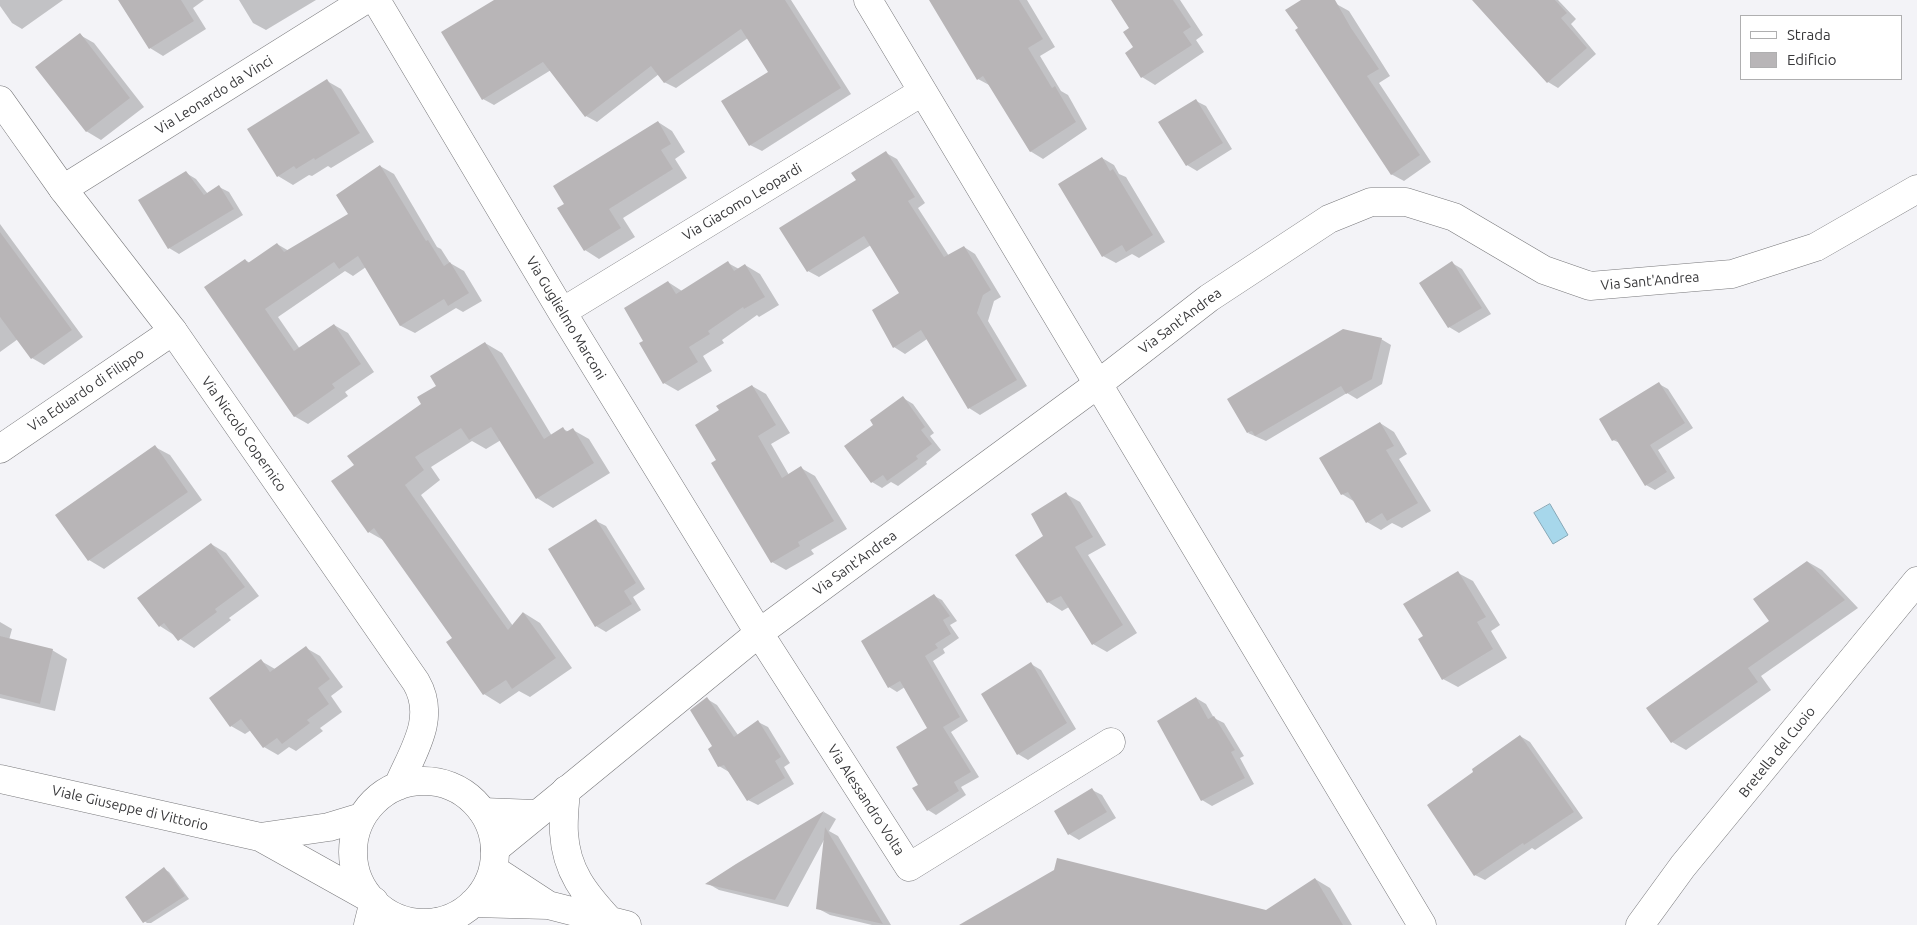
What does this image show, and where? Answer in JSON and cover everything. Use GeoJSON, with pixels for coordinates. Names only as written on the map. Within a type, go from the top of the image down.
{"type":"FeatureCollection","features":[{"type":"Feature","properties":{"kind":"street","name":"Via Leonardo da Vinci"},"geometry":{"type":"LineString","coordinates":[[63,189],[365,0]]}},
{"type":"Feature","properties":{"kind":"street","name":"Via Guglielmo Marconi"},"geometry":{"type":"LineString","coordinates":[[376,0],[562,312],[759,633]]}},
{"type":"Feature","properties":{"kind":"street"},"geometry":{"type":"LineString","coordinates":[[868,0],[1422,925]]}},
{"type":"Feature","properties":{"kind":"street","name":"Via Giacomo Leopardi"},"geometry":{"type":"LineString","coordinates":[[562,312],[922,92]]}},
{"type":"Feature","properties":{"kind":"street","name":"Via Niccolò Copernico"},"geometry":{"type":"LineString","coordinates":[[0,100],[63,189],[173,331],[422,692],[425,703],[425,717],[422,730],[398,786]]}},
{"type":"Feature","properties":{"kind":"street","name":"Via Sant'Andrea"},"geometry":{"type":"LineString","coordinates":[[494,859],[535,814],[759,633],[1098,384],[1217,292],[1329,219],[1371,202],[1406,202],[1454,216],[1544,270],[1590,286],[1732,274],[1816,247],[1917,189]]}},
{"type":"Feature","properties":{"kind":"street","name":"Via Eduardo di Filippo"},"geometry":{"type":"LineString","coordinates":[[0,449],[173,331]]}},
{"type":"Feature","properties":{"kind":"street","name":"Bretella del Cuoio"},"geometry":{"type":"LineString","coordinates":[[1640,925],[1684,866],[1917,581]]}},
{"type":"Feature","properties":{"kind":"street","name":"Via Alessandro Volta"},"geometry":{"type":"LineString","coordinates":[[759,633],[909,867],[1111,742]]}},
{"type":"Feature","properties":{"kind":"street","name":"Viale Giuseppe di Vittorio"},"geometry":{"type":"LineString","coordinates":[[0,779],[260,837],[329,827],[362,817]]}},
{"type":"Feature","properties":{"kind":"street"},"geometry":{"type":"LineString","coordinates":[[417,781],[436,782],[455,787],[471,798],[483,812],[492,830],[494,859],[489,881],[473,903],[457,915],[434,923],[413,922],[390,914],[371,913],[354,860],[355,838],[362,817],[378,798],[398,786],[417,781]]}},
{"type":"Feature","properties":{"kind":"street"},"geometry":{"type":"LineString","coordinates":[[566,790],[564,833],[569,862],[587,897],[618,923]]}},
{"type":"Feature","properties":{"kind":"street"},"geometry":{"type":"LineString","coordinates":[[483,812],[535,814]]}},
{"type":"Feature","properties":{"kind":"street","name":"Viale Giuseppe di Vittorio"},"geometry":{"type":"LineString","coordinates":[[260,837],[371,913]]}},
{"type":"Feature","properties":{"kind":"street"},"geometry":{"type":"LineString","coordinates":[[494,859],[548,905]]}},
{"type":"Feature","properties":{"kind":"street"},"geometry":{"type":"LineString","coordinates":[[473,903],[548,905],[618,923]]}},
{"type":"Feature","properties":{"kind":"water"},"geometry":{"type":"Polygon","coordinates":[[[1550,504],[1568,535],[1553,544],[1534,513],[1550,504]]]}},
{"type":"Feature","properties":{"kind":"building"},"geometry":{"type":"Polygon","coordinates":[[[118,0],[181,0],[194,21],[149,49],[118,0]]]}},
{"type":"Feature","properties":{"kind":"building"},"geometry":{"type":"Polygon","coordinates":[[[494,0],[785,0],[841,88],[749,146],[721,101],[768,72],[741,29],[664,83],[651,66],[585,117],[543,62],[482,100],[441,32],[494,0]]]}},
{"type":"Feature","properties":{"kind":"building"},"geometry":{"type":"Polygon","coordinates":[[[929,0],[1019,0],[1043,39],[1028,48],[1052,88],[1055,86],[1076,122],[1030,152],[983,76],[977,80],[929,0]]]}},
{"type":"Feature","properties":{"kind":"building"},"geometry":{"type":"Polygon","coordinates":[[[1111,0],[1173,0],[1191,27],[1183,32],[1192,45],[1141,78],[1125,53],[1133,47],[1123,32],[1129,28],[1111,0]]]}},
{"type":"Feature","properties":{"kind":"building"},"geometry":{"type":"Polygon","coordinates":[[[1301,0],[1335,0],[1351,28],[1379,69],[1367,76],[1420,155],[1391,175],[1295,30],[1298,28],[1285,10],[1301,0]]]}},
{"type":"Feature","properties":{"kind":"building"},"geometry":{"type":"Polygon","coordinates":[[[1472,0],[1555,0],[1567,13],[1561,18],[1587,48],[1547,83],[1472,0]]]}},
{"type":"Feature","properties":{"kind":"building"},"geometry":{"type":"Polygon","coordinates":[[[80,33],[130,98],[86,132],[35,67],[80,33]]]}},
{"type":"Feature","properties":{"kind":"building"},"geometry":{"type":"Polygon","coordinates":[[[327,79],[360,133],[315,160],[314,158],[296,169],[294,166],[277,177],[247,129],[327,79]]]}},
{"type":"Feature","properties":{"kind":"building"},"geometry":{"type":"Polygon","coordinates":[[[1196,99],[1223,143],[1186,166],[1158,122],[1196,99]]]}},
{"type":"Feature","properties":{"kind":"building"},"geometry":{"type":"Polygon","coordinates":[[[658,121],[671,144],[661,150],[673,169],[609,209],[621,228],[584,251],[557,208],[564,204],[553,186],[658,121]]]}},
{"type":"Feature","properties":{"kind":"building"},"geometry":{"type":"Polygon","coordinates":[[[886,151],[915,197],[908,201],[944,257],[964,246],[991,290],[983,295],[977,313],[1017,380],[968,409],[921,330],[893,348],[872,310],[899,293],[864,236],[807,272],[779,228],[856,180],[851,173],[886,151]]]}},
{"type":"Feature","properties":{"kind":"building"},"geometry":{"type":"Polygon","coordinates":[[[1102,157],[1110,171],[1113,169],[1153,235],[1126,252],[1122,245],[1102,257],[1058,184],[1102,157]]]}},
{"type":"Feature","properties":{"kind":"building"},"geometry":{"type":"Polygon","coordinates":[[[380,165],[426,241],[428,240],[444,266],[450,262],[469,293],[448,306],[444,299],[400,326],[358,256],[339,269],[334,262],[265,309],[294,351],[334,324],[361,364],[332,384],[335,388],[294,417],[204,287],[245,259],[248,263],[277,243],[284,252],[348,214],[336,195],[380,165]]]}},
{"type":"Feature","properties":{"kind":"building"},"geometry":{"type":"Polygon","coordinates":[[[186,171],[204,195],[219,185],[234,209],[168,249],[138,200],[186,171]]]}},
{"type":"Feature","properties":{"kind":"building"},"geometry":{"type":"Polygon","coordinates":[[[0,232],[72,330],[31,359],[0,317],[0,232]]]}},
{"type":"Feature","properties":{"kind":"building"},"geometry":{"type":"Polygon","coordinates":[[[728,261],[734,271],[745,264],[765,297],[744,309],[743,307],[708,331],[710,334],[689,347],[698,362],[663,384],[639,343],[643,341],[624,308],[668,281],[676,294],[728,261]]]}},
{"type":"Feature","properties":{"kind":"building"},"geometry":{"type":"Polygon","coordinates":[[[1452,261],[1482,308],[1448,328],[1419,283],[1452,261]]]}},
{"type":"Feature","properties":{"kind":"building"},"geometry":{"type":"Polygon","coordinates":[[[1343,329],[1382,338],[1372,379],[1346,394],[1341,386],[1255,436],[1252,431],[1247,433],[1227,399],[1343,329]]]}},
{"type":"Feature","properties":{"kind":"building"},"geometry":{"type":"Polygon","coordinates":[[[485,342],[544,439],[563,427],[566,432],[573,428],[594,463],[536,499],[491,427],[469,440],[461,428],[415,457],[424,470],[405,485],[508,630],[523,612],[556,658],[512,689],[506,680],[483,695],[446,642],[452,638],[374,528],[368,533],[331,481],[354,465],[347,456],[421,404],[417,397],[436,386],[430,376],[485,342]]]}},
{"type":"Feature","properties":{"kind":"building"},"geometry":{"type":"Polygon","coordinates":[[[1659,382],[1685,423],[1650,445],[1667,472],[1645,486],[1616,439],[1612,441],[1599,419],[1659,382]]]}},
{"type":"Feature","properties":{"kind":"building"},"geometry":{"type":"Polygon","coordinates":[[[752,385],[776,425],[758,436],[782,478],[801,466],[834,521],[798,542],[800,546],[771,563],[711,463],[716,460],[695,425],[719,410],[716,406],[752,385]]]}},
{"type":"Feature","properties":{"kind":"building"},"geometry":{"type":"Polygon","coordinates":[[[903,396],[925,427],[921,430],[932,444],[916,456],[918,459],[887,481],[883,475],[871,483],[844,446],[873,425],[870,420],[903,396]]]}},
{"type":"Feature","properties":{"kind":"building"},"geometry":{"type":"Polygon","coordinates":[[[1380,422],[1394,446],[1386,450],[1418,503],[1387,521],[1382,513],[1366,523],[1348,492],[1341,495],[1319,458],[1380,422]]]}},
{"type":"Feature","properties":{"kind":"building"},"geometry":{"type":"Polygon","coordinates":[[[155,445],[188,492],[88,561],[55,515],[155,445]]]}},
{"type":"Feature","properties":{"kind":"building"},"geometry":{"type":"Polygon","coordinates":[[[1066,492],[1093,537],[1075,547],[1123,625],[1092,645],[1061,596],[1047,603],[1015,555],[1043,536],[1031,514],[1066,492]]]}},
{"type":"Feature","properties":{"kind":"building"},"geometry":{"type":"Polygon","coordinates":[[[596,519],[636,583],[624,591],[632,604],[595,627],[548,549],[596,519]]]}},
{"type":"Feature","properties":{"kind":"building"},"geometry":{"type":"Polygon","coordinates":[[[211,543],[245,587],[215,609],[217,612],[178,641],[164,623],[159,627],[137,598],[211,543]]]}},
{"type":"Feature","properties":{"kind":"building"},"geometry":{"type":"Polygon","coordinates":[[[1807,561],[1845,600],[1748,668],[1758,682],[1671,743],[1646,708],[1769,621],[1753,599],[1807,561]]]}},
{"type":"Feature","properties":{"kind":"building"},"geometry":{"type":"Polygon","coordinates":[[[1458,571],[1486,617],[1477,622],[1493,649],[1442,680],[1418,639],[1423,636],[1403,604],[1458,571]]]}},
{"type":"Feature","properties":{"kind":"building"},"geometry":{"type":"Polygon","coordinates":[[[934,594],[950,616],[943,620],[951,634],[935,644],[938,648],[925,656],[960,717],[943,727],[971,772],[954,782],[959,791],[927,811],[912,788],[918,785],[896,747],[927,728],[900,681],[888,688],[861,641],[934,594]]]}},
{"type":"Feature","properties":{"kind":"building"},"geometry":{"type":"Polygon","coordinates":[[[0,636],[53,649],[40,704],[0,694],[0,636]]]}},
{"type":"Feature","properties":{"kind":"building"},"geometry":{"type":"Polygon","coordinates":[[[306,646],[330,679],[318,688],[329,704],[307,720],[310,723],[282,744],[277,738],[263,748],[241,719],[230,727],[209,698],[261,659],[270,672],[306,646]]]}},
{"type":"Feature","properties":{"kind":"building"},"geometry":{"type":"Polygon","coordinates":[[[1031,662],[1067,723],[1017,755],[981,694],[1031,662]]]}},
{"type":"Feature","properties":{"kind":"building"},"geometry":{"type":"Polygon","coordinates":[[[707,697],[734,737],[758,720],[781,757],[775,761],[785,778],[747,801],[724,765],[718,767],[708,749],[712,746],[690,710],[707,697]]]}},
{"type":"Feature","properties":{"kind":"building"},"geometry":{"type":"Polygon","coordinates":[[[1196,697],[1208,719],[1214,716],[1235,750],[1231,752],[1245,778],[1201,801],[1157,721],[1196,697]]]}},
{"type":"Feature","properties":{"kind":"building"},"geometry":{"type":"Polygon","coordinates":[[[1520,735],[1574,812],[1474,876],[1427,805],[1473,772],[1472,769],[1520,735]]]}},
{"type":"Feature","properties":{"kind":"building"},"geometry":{"type":"Polygon","coordinates":[[[1092,788],[1107,812],[1068,835],[1054,811],[1092,788]]]}},
{"type":"Feature","properties":{"kind":"building"},"geometry":{"type":"Polygon","coordinates":[[[824,811],[775,900],[705,884],[736,864],[824,811]]]}},
{"type":"Feature","properties":{"kind":"building"},"geometry":{"type":"Polygon","coordinates":[[[825,827],[867,897],[883,924],[816,909],[825,827]]]}},
{"type":"Feature","properties":{"kind":"building"},"geometry":{"type":"Polygon","coordinates":[[[1057,858],[1266,910],[1315,878],[1343,925],[959,925],[1054,870],[1057,858]]]}},
{"type":"Feature","properties":{"kind":"building"},"geometry":{"type":"Polygon","coordinates":[[[164,867],[185,896],[143,923],[125,897],[164,867]]]}}]}
